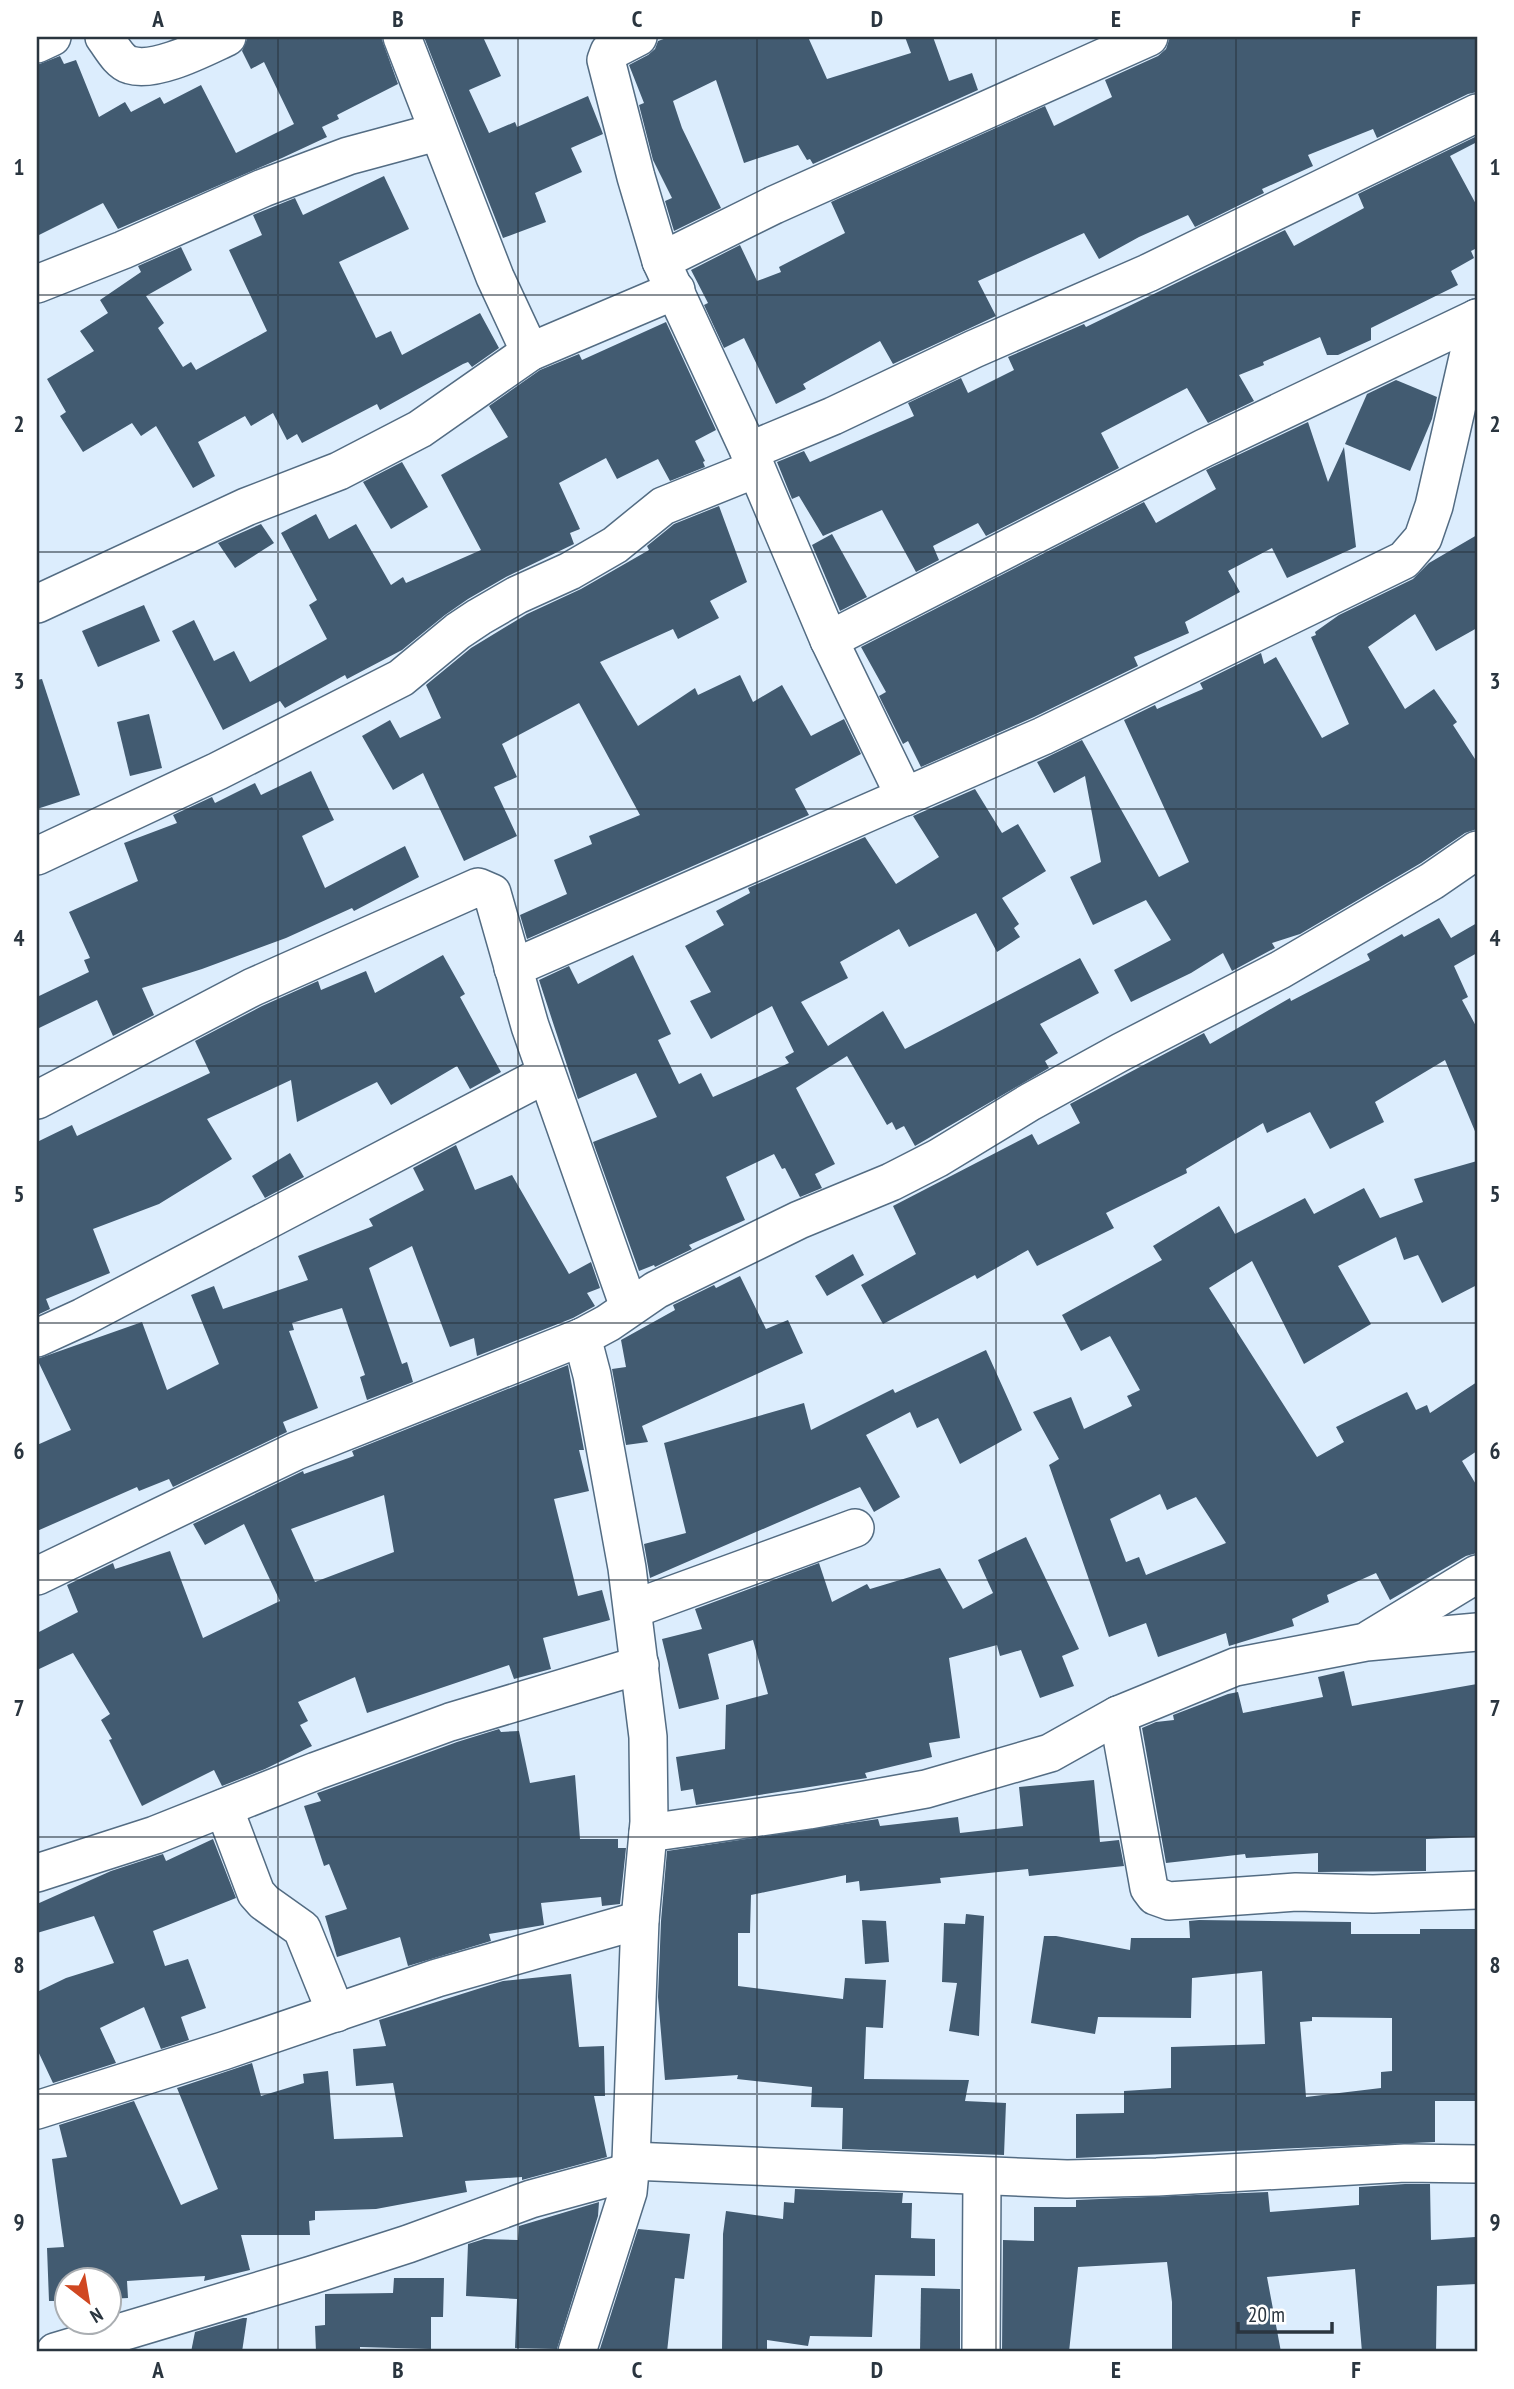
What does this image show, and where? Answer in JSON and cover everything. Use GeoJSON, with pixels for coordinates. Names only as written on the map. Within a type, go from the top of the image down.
{"type":"FeatureCollection","features":[{"type":"Feature","properties":{"kind":"street"},"geometry":{"type":"LineString","coordinates":[[37,44],[52,37]]}},
{"type":"Feature","properties":{"kind":"street"},"geometry":{"type":"LineString","coordinates":[[104,37],[116,54],[129,65],[144,66],[162,64],[227,37]]}},
{"type":"Feature","properties":{"kind":"street"},"geometry":{"type":"LineString","coordinates":[[402,37],[495,277],[530,352]]}},
{"type":"Feature","properties":{"kind":"street"},"geometry":{"type":"LineString","coordinates":[[638,37],[609,52],[606,60],[607,72],[636,177],[669,275],[829,640],[905,797]]}},
{"type":"Feature","properties":{"kind":"street"},"geometry":{"type":"LineString","coordinates":[[37,604],[246,507],[339,471],[420,429],[530,352],[669,275],[786,200],[1149,37]]}},
{"type":"Feature","properties":{"kind":"street"},"geometry":{"type":"LineString","coordinates":[[37,856],[218,771],[401,678],[479,617],[615,545],[663,506],[833,416],[974,349],[1148,273],[1477,113]]}},
{"type":"Feature","properties":{"kind":"street"},"geometry":{"type":"LineString","coordinates":[[37,284],[300,174],[348,156],[437,132]]}},
{"type":"Feature","properties":{"kind":"street"},"geometry":{"type":"LineString","coordinates":[[829,640],[1205,448],[1477,318]]}},
{"type":"Feature","properties":{"kind":"street"},"geometry":{"type":"LineString","coordinates":[[513,968],[1043,736],[1404,559],[1423,538],[1434,506],[1477,318]]}},
{"type":"Feature","properties":{"kind":"street"},"geometry":{"type":"LineString","coordinates":[[37,1576],[296,1451],[582,1337],[608,1323],[656,1290],[740,1248],[938,1158],[1030,1102],[1280,970],[1432,881],[1477,850]]}},
{"type":"Feature","properties":{"kind":"street"},"geometry":{"type":"LineString","coordinates":[[37,1100],[253,987],[478,887],[492,893],[546,1074],[629,1307]]}},
{"type":"Feature","properties":{"kind":"street"},"geometry":{"type":"LineString","coordinates":[[37,1338],[83,1317],[546,1074]]}},
{"type":"Feature","properties":{"kind":"street"},"geometry":{"type":"LineString","coordinates":[[577,2352],[628,2192],[640,1920],[648,1833],[648,1737],[633,1609],[592,1375],[582,1337]]}},
{"type":"Feature","properties":{"kind":"street"},"geometry":{"type":"LineString","coordinates":[[633,1609],[855,1528]]}},
{"type":"Feature","properties":{"kind":"street"},"geometry":{"type":"LineString","coordinates":[[1366,1642],[1477,1574]]}},
{"type":"Feature","properties":{"kind":"street"},"geometry":{"type":"LineString","coordinates":[[648,1833],[809,1810],[926,1788],[1050,1753],[1118,1714],[1235,1667],[1366,1642],[1477,1632]]}},
{"type":"Feature","properties":{"kind":"street"},"geometry":{"type":"LineString","coordinates":[[37,1873],[155,1835],[316,1771],[450,1722],[640,1665]]}},
{"type":"Feature","properties":{"kind":"street"},"geometry":{"type":"LineString","coordinates":[[1118,1714],[1149,1888],[1155,1896],[1169,1901],[1296,1892],[1373,1894],[1477,1890]]}},
{"type":"Feature","properties":{"kind":"street"},"geometry":{"type":"LineString","coordinates":[[224,1808],[257,1893],[264,1902],[302,1929],[336,2013]]}},
{"type":"Feature","properties":{"kind":"street"},"geometry":{"type":"LineString","coordinates":[[37,2110],[223,2051],[437,1978],[640,1920]]}},
{"type":"Feature","properties":{"kind":"street"},"geometry":{"type":"LineString","coordinates":[[55,2352],[312,2275],[630,2167],[1067,2179],[1157,2177],[1405,2163],[1477,2164]]}},
{"type":"Feature","properties":{"kind":"street"},"geometry":{"type":"LineString","coordinates":[[981,2352],[982,2176]]}},
{"type":"Feature","properties":{"kind":"building"},"geometry":{"type":"Polygon","coordinates":[[[248,37],[381,37],[398,84],[337,115],[339,119],[322,127],[327,137],[118,229],[103,203],[37,236],[37,65],[60,56],[64,64],[76,60],[99,117],[125,102],[131,112],[160,97],[164,104],[201,85],[236,153],[294,124],[264,62],[251,69],[242,51],[248,37]]]}},
{"type":"Feature","properties":{"kind":"building"},"geometry":{"type":"Polygon","coordinates":[[[424,37],[483,37],[501,76],[469,90],[489,133],[515,122],[517,127],[588,96],[603,134],[571,148],[582,172],[535,193],[546,222],[503,238],[424,37]]]}},
{"type":"Feature","properties":{"kind":"building"},"geometry":{"type":"Polygon","coordinates":[[[669,37],[808,37],[827,79],[911,53],[905,37],[933,37],[949,81],[972,73],[978,90],[813,164],[810,159],[807,160],[798,145],[744,163],[716,80],[673,101],[682,128],[721,208],[674,231],[665,201],[672,198],[653,160],[639,105],[644,103],[629,65],[648,55],[655,49],[658,41],[669,37]]]}},
{"type":"Feature","properties":{"kind":"building"},"geometry":{"type":"Polygon","coordinates":[[[1170,37],[1477,37],[1477,92],[1377,138],[1373,129],[1308,155],[1313,166],[1262,189],[1264,193],[1195,227],[1188,215],[1099,259],[1084,233],[978,281],[996,316],[893,364],[880,341],[803,384],[806,389],[776,404],[744,338],[724,348],[704,305],[708,303],[691,270],[740,245],[757,281],[781,272],[779,267],[845,233],[831,202],[1045,106],[1054,126],[1112,97],[1105,80],[1158,56],[1166,49],[1170,37]]]}},
{"type":"Feature","properties":{"kind":"building"},"geometry":{"type":"Polygon","coordinates":[[[1477,136],[1477,142],[1450,156],[1477,206],[1477,248],[1471,251],[1474,258],[1451,271],[1458,285],[1371,328],[1371,340],[1338,355],[1327,355],[1320,337],[1263,362],[1264,365],[1239,375],[1254,401],[1208,423],[1187,388],[1101,433],[1119,468],[986,536],[978,523],[933,546],[939,560],[916,572],[882,510],[823,536],[799,496],[792,499],[777,462],[804,451],[810,462],[914,416],[908,403],[961,378],[968,393],[1014,370],[1008,357],[1084,324],[1086,327],[1285,230],[1294,246],[1364,208],[1358,194],[1477,136]]]}},
{"type":"Feature","properties":{"kind":"building"},"geometry":{"type":"Polygon","coordinates":[[[384,176],[409,229],[339,262],[376,338],[391,331],[402,355],[480,313],[499,348],[472,367],[468,362],[463,364],[380,410],[377,404],[302,443],[297,434],[287,440],[273,413],[251,426],[245,416],[198,442],[215,476],[193,488],[156,426],[141,436],[132,423],[83,452],[60,416],[66,412],[47,379],[94,351],[80,331],[108,313],[100,300],[141,272],[138,266],[181,247],[192,270],[146,296],[164,323],[158,328],[183,367],[191,362],[196,370],[267,331],[229,250],[262,235],[253,215],[295,198],[303,215],[384,176]]]}},
{"type":"Feature","properties":{"kind":"building"},"geometry":{"type":"Polygon","coordinates":[[[666,322],[716,430],[695,441],[705,461],[705,467],[670,481],[658,459],[617,479],[606,458],[559,483],[580,529],[570,533],[574,544],[468,599],[402,650],[347,679],[345,675],[285,708],[280,701],[223,730],[172,631],[194,620],[214,661],[234,651],[250,682],[327,639],[309,605],[317,600],[281,533],[316,514],[329,539],[356,524],[391,585],[403,577],[406,583],[481,550],[441,475],[508,437],[489,406],[540,370],[579,354],[582,360],[666,322]]]}},
{"type":"Feature","properties":{"kind":"building"},"geometry":{"type":"Polygon","coordinates":[[[1396,380],[1437,397],[1432,419],[1410,471],[1345,444],[1367,394],[1396,380]]]}},
{"type":"Feature","properties":{"kind":"building"},"geometry":{"type":"Polygon","coordinates":[[[1308,422],[1328,482],[1344,447],[1356,547],[1287,578],[1272,548],[1228,571],[1240,592],[1185,622],[1189,633],[1134,657],[1138,666],[1034,717],[921,767],[908,741],[903,744],[879,696],[886,692],[861,647],[1144,502],[1156,523],[1216,489],[1206,470],[1308,422]]]}},
{"type":"Feature","properties":{"kind":"building"},"geometry":{"type":"Polygon","coordinates":[[[402,462],[428,507],[391,529],[363,482],[402,462]]]}},
{"type":"Feature","properties":{"kind":"building"},"geometry":{"type":"Polygon","coordinates":[[[719,506],[747,582],[710,601],[719,618],[678,639],[673,629],[600,662],[638,726],[695,688],[698,695],[740,675],[753,702],[782,685],[811,736],[844,719],[861,754],[795,789],[809,815],[527,939],[520,915],[567,894],[554,860],[592,844],[589,836],[640,815],[579,703],[502,744],[517,777],[494,787],[517,836],[464,861],[423,773],[393,790],[362,736],[390,720],[400,738],[441,718],[426,685],[471,648],[527,614],[581,589],[649,550],[647,546],[674,524],[719,506]]]}},
{"type":"Feature","properties":{"kind":"building"},"geometry":{"type":"Polygon","coordinates":[[[261,524],[274,543],[235,568],[218,543],[261,524]]]}},
{"type":"Feature","properties":{"kind":"building"},"geometry":{"type":"Polygon","coordinates":[[[832,534],[867,597],[840,611],[812,545],[832,534]]]}},
{"type":"Feature","properties":{"kind":"building"},"geometry":{"type":"Polygon","coordinates":[[[1477,535],[1477,628],[1436,651],[1415,614],[1368,647],[1405,709],[1434,689],[1457,722],[1453,725],[1477,762],[1477,829],[1465,833],[1421,863],[1300,934],[1272,943],[1275,948],[1232,971],[1223,953],[1191,973],[1131,1002],[1114,970],[1171,940],[1146,900],[1093,925],[1070,877],[1101,862],[1085,776],[1054,793],[1037,762],[1082,740],[1159,877],[1189,862],[1124,720],[1155,705],[1157,709],[1203,689],[1200,683],[1261,653],[1264,664],[1276,657],[1322,738],[1349,724],[1311,637],[1339,615],[1413,579],[1429,563],[1477,535]]]}},
{"type":"Feature","properties":{"kind":"building"},"geometry":{"type":"Polygon","coordinates":[[[144,605],[160,641],[98,667],[82,631],[144,605]]]}},
{"type":"Feature","properties":{"kind":"building"},"geometry":{"type":"Polygon","coordinates":[[[42,679],[80,795],[37,809],[37,680],[42,679]]]}},
{"type":"Feature","properties":{"kind":"building"},"geometry":{"type":"Polygon","coordinates":[[[149,714],[162,768],[130,776],[117,722],[149,714]]]}},
{"type":"Feature","properties":{"kind":"building"},"geometry":{"type":"Polygon","coordinates":[[[311,771],[334,820],[302,836],[325,888],[405,846],[419,877],[354,911],[352,908],[286,938],[142,988],[154,1015],[113,1036],[97,1000],[37,1029],[37,997],[89,972],[84,960],[90,958],[69,912],[138,881],[124,843],[177,823],[173,815],[212,797],[215,803],[255,783],[261,795],[311,771]]]}},
{"type":"Feature","properties":{"kind":"building"},"geometry":{"type":"Polygon","coordinates":[[[975,789],[1002,833],[1018,824],[1046,871],[1002,898],[1019,924],[1014,928],[1020,937],[997,952],[976,913],[909,947],[899,929],[840,962],[848,978],[801,1002],[828,1046],[883,1011],[905,1049],[1080,958],[1099,993],[1040,1024],[1058,1053],[1045,1061],[1049,1068],[915,1146],[904,1126],[896,1130],[892,1122],[887,1125],[847,1056],[796,1088],[835,1164],[815,1174],[822,1188],[800,1197],[785,1168],[782,1169],[774,1154],[726,1177],[745,1220],[689,1245],[692,1249],[655,1267],[654,1265],[639,1271],[593,1142],[657,1117],[636,1073],[578,1099],[539,980],[569,966],[578,984],[633,955],[671,1034],[658,1040],[679,1084],[701,1073],[713,1097],[789,1063],[785,1057],[794,1052],[772,1006],[711,1039],[690,1001],[711,992],[685,946],[724,925],[716,911],[750,893],[748,888],[865,837],[896,884],[939,857],[913,816],[975,789]]]}},
{"type":"Feature","properties":{"kind":"building"},"geometry":{"type":"Polygon","coordinates":[[[1439,918],[1451,938],[1477,923],[1477,953],[1454,966],[1468,997],[1462,1000],[1477,1028],[1477,1136],[1445,1060],[1375,1102],[1384,1122],[1330,1149],[1310,1112],[1267,1133],[1263,1123],[1186,1169],[1187,1173],[1106,1213],[1114,1228],[1037,1266],[1028,1250],[977,1279],[975,1275],[883,1324],[861,1285],[916,1254],[893,1206],[1032,1134],[1038,1145],[1080,1123],[1070,1104],[1204,1033],[1210,1044],[1290,998],[1291,1001],[1370,960],[1367,954],[1402,934],[1404,937],[1439,918]]]}},
{"type":"Feature","properties":{"kind":"building"},"geometry":{"type":"Polygon","coordinates":[[[443,955],[465,994],[460,997],[501,1072],[470,1089],[457,1066],[391,1105],[377,1082],[297,1122],[291,1080],[207,1119],[232,1159],[159,1204],[93,1229],[110,1273],[46,1299],[50,1309],[37,1315],[37,1142],[72,1125],[77,1136],[210,1073],[195,1041],[262,1006],[318,981],[321,990],[366,971],[375,993],[443,955]]]}},
{"type":"Feature","properties":{"kind":"building"},"geometry":{"type":"Polygon","coordinates":[[[456,1145],[475,1190],[512,1175],[569,1274],[591,1262],[600,1288],[587,1293],[595,1306],[573,1318],[477,1356],[474,1338],[450,1347],[412,1246],[369,1268],[402,1364],[407,1362],[413,1382],[367,1400],[360,1377],[365,1375],[342,1308],[292,1323],[294,1330],[289,1331],[318,1408],[283,1422],[287,1432],[173,1487],[169,1479],[139,1491],[137,1487],[37,1531],[37,1445],[71,1430],[37,1359],[142,1322],[167,1390],[219,1364],[191,1295],[214,1286],[223,1309],[308,1280],[298,1256],[373,1226],[369,1219],[424,1190],[413,1168],[456,1145]]]}},
{"type":"Feature","properties":{"kind":"building"},"geometry":{"type":"Polygon","coordinates":[[[290,1153],[304,1177],[265,1198],[252,1176],[290,1153]]]}},
{"type":"Feature","properties":{"kind":"building"},"geometry":{"type":"Polygon","coordinates":[[[1477,1161],[1477,1285],[1442,1303],[1418,1255],[1404,1260],[1396,1237],[1338,1266],[1371,1324],[1304,1364],[1252,1261],[1209,1288],[1317,1457],[1344,1442],[1336,1427],[1407,1392],[1416,1410],[1427,1405],[1430,1413],[1477,1382],[1477,1451],[1462,1461],[1477,1486],[1477,1553],[1466,1556],[1390,1600],[1376,1573],[1327,1595],[1329,1602],[1292,1619],[1294,1626],[1229,1646],[1226,1633],[1158,1657],[1146,1623],[1109,1637],[1049,1465],[1059,1459],[1033,1412],[1071,1397],[1084,1429],[1132,1406],[1127,1396],[1140,1390],[1110,1336],[1081,1351],[1062,1315],[1162,1260],[1153,1246],[1219,1206],[1235,1234],[1305,1198],[1314,1214],[1364,1188],[1380,1218],[1423,1202],[1414,1179],[1477,1161]],[[1160,1494],[1110,1519],[1126,1562],[1139,1557],[1146,1575],[1226,1543],[1196,1497],[1167,1510],[1160,1494]]]}},
{"type":"Feature","properties":{"kind":"building"},"geometry":{"type":"Polygon","coordinates":[[[853,1254],[864,1275],[827,1296],[815,1276],[853,1254]]]}},
{"type":"Feature","properties":{"kind":"building"},"geometry":{"type":"Polygon","coordinates":[[[740,1276],[766,1329],[788,1320],[803,1353],[642,1426],[648,1442],[626,1445],[612,1369],[626,1367],[621,1340],[675,1310],[673,1305],[740,1276]]]}},
{"type":"Feature","properties":{"kind":"building"},"geometry":{"type":"Polygon","coordinates":[[[986,1350],[1022,1430],[960,1464],[938,1418],[917,1428],[910,1412],[866,1435],[900,1497],[874,1512],[860,1487],[650,1578],[644,1544],[686,1533],[664,1443],[804,1403],[811,1430],[893,1389],[895,1393],[986,1350]]]}},
{"type":"Feature","properties":{"kind":"building"},"geometry":{"type":"Polygon","coordinates":[[[568,1365],[584,1450],[579,1450],[589,1491],[554,1499],[578,1596],[602,1590],[610,1620],[543,1638],[551,1669],[514,1679],[509,1665],[367,1713],[355,1677],[298,1702],[308,1721],[300,1725],[312,1746],[222,1786],[214,1770],[142,1806],[101,1720],[110,1714],[73,1653],[37,1670],[37,1633],[78,1612],[67,1585],[113,1563],[115,1569],[170,1551],[203,1638],[280,1601],[244,1524],[205,1545],[193,1524],[303,1471],[304,1474],[354,1456],[352,1451],[568,1365]],[[384,1495],[291,1529],[315,1582],[394,1552],[384,1495]]]}},
{"type":"Feature","properties":{"kind":"building"},"geometry":{"type":"Polygon","coordinates":[[[1026,1537],[1079,1649],[1062,1656],[1074,1686],[1040,1698],[1021,1650],[1000,1656],[997,1645],[949,1658],[960,1738],[929,1743],[932,1757],[865,1773],[867,1778],[696,1805],[693,1789],[681,1791],[676,1757],[725,1749],[726,1705],[768,1694],[753,1640],[708,1654],[719,1699],[679,1709],[662,1639],[702,1629],[695,1609],[819,1563],[832,1602],[867,1584],[870,1589],[940,1568],[963,1609],[993,1593],[978,1560],[1026,1537]]]}},
{"type":"Feature","properties":{"kind":"building"},"geometry":{"type":"Polygon","coordinates":[[[1344,1671],[1352,1706],[1477,1684],[1477,1837],[1426,1839],[1426,1871],[1318,1872],[1318,1853],[1246,1858],[1245,1854],[1166,1863],[1142,1728],[1156,1722],[1174,1720],[1173,1715],[1238,1692],[1243,1713],[1323,1697],[1318,1677],[1344,1671]]]}},
{"type":"Feature","properties":{"kind":"building"},"geometry":{"type":"Polygon","coordinates":[[[499,1729],[501,1732],[519,1731],[530,1783],[575,1775],[580,1839],[618,1839],[618,1848],[626,1848],[620,1904],[602,1906],[601,1897],[541,1903],[544,1925],[489,1934],[491,1941],[408,1966],[400,1937],[337,1957],[325,1916],[347,1909],[329,1864],[324,1866],[304,1806],[321,1801],[317,1793],[499,1729]]]}},
{"type":"Feature","properties":{"kind":"building"},"geometry":{"type":"Polygon","coordinates":[[[1094,1780],[1100,1842],[1119,1840],[1124,1866],[1029,1876],[1028,1869],[940,1878],[941,1883],[860,1891],[859,1881],[846,1883],[846,1875],[751,1895],[750,1933],[738,1933],[738,1986],[843,1999],[845,1978],[886,1980],[883,2028],[866,2027],[864,2079],[969,2080],[965,2101],[1006,2103],[1004,2155],[842,2149],[843,2108],[811,2107],[812,2087],[737,2079],[738,2075],[665,2080],[658,1997],[667,1851],[878,1819],[880,1826],[958,1817],[960,1833],[1023,1826],[1019,1787],[1094,1780]]]}},
{"type":"Feature","properties":{"kind":"building"},"geometry":{"type":"Polygon","coordinates":[[[213,1839],[236,1898],[153,1931],[165,1966],[188,1959],[206,2008],[181,2017],[189,2040],[161,2049],[144,2007],[100,2028],[116,2063],[53,2083],[37,2049],[37,1992],[66,1978],[114,1963],[94,1916],[37,1933],[37,1904],[111,1871],[163,1854],[166,1861],[213,1839]]]}},
{"type":"Feature","properties":{"kind":"building"},"geometry":{"type":"Polygon","coordinates":[[[966,1914],[984,1916],[979,2036],[949,2031],[957,1983],[942,1982],[944,1923],[965,1924],[966,1914]]]}},
{"type":"Feature","properties":{"kind":"building"},"geometry":{"type":"Polygon","coordinates":[[[862,1920],[886,1921],[889,1962],[865,1964],[862,1920]]]}},
{"type":"Feature","properties":{"kind":"building"},"geometry":{"type":"Polygon","coordinates":[[[1189,1921],[1351,1922],[1351,1934],[1420,1934],[1420,1929],[1477,1929],[1477,2101],[1435,2101],[1435,2142],[1076,2158],[1076,2114],[1124,2113],[1124,2091],[1171,2088],[1171,2047],[1265,2044],[1262,1971],[1192,1978],[1191,2018],[1098,2017],[1095,2034],[1031,2023],[1044,1936],[1130,1950],[1131,1938],[1190,1938],[1189,1921]],[[1312,2017],[1312,2021],[1300,2022],[1306,2097],[1381,2088],[1381,2072],[1392,2071],[1392,2018],[1312,2017]]]}},
{"type":"Feature","properties":{"kind":"building"},"geometry":{"type":"Polygon","coordinates":[[[571,1974],[579,2047],[604,2046],[605,2096],[594,2096],[607,2157],[522,2180],[522,2177],[465,2181],[467,2192],[376,2209],[315,2211],[315,2220],[309,2221],[310,2235],[241,2235],[250,2270],[204,2281],[205,2276],[127,2281],[128,2298],[122,2298],[122,2266],[52,2266],[52,2301],[49,2301],[47,2248],[64,2247],[52,2159],[67,2157],[59,2125],[134,2101],[181,2205],[218,2189],[177,2088],[252,2063],[261,2096],[304,2083],[303,2074],[328,2071],[334,2139],[403,2137],[393,2083],[356,2086],[353,2049],[386,2046],[379,2020],[503,1981],[571,1974]]]}},
{"type":"Feature","properties":{"kind":"building"},"geometry":{"type":"Polygon","coordinates":[[[1430,2184],[1431,2240],[1475,2237],[1477,2284],[1437,2286],[1436,2352],[1362,2352],[1355,2269],[1267,2277],[1281,2352],[1172,2352],[1172,2302],[1167,2262],[1078,2267],[1069,2352],[1002,2352],[1003,2240],[1034,2241],[1034,2207],[1076,2207],[1076,2200],[1268,2192],[1270,2212],[1359,2205],[1359,2187],[1430,2184]]]}},
{"type":"Feature","properties":{"kind":"building"},"geometry":{"type":"Polygon","coordinates":[[[795,2189],[903,2193],[902,2203],[912,2203],[911,2238],[935,2239],[935,2276],[875,2275],[872,2337],[810,2336],[808,2346],[767,2340],[767,2352],[722,2352],[723,2234],[726,2211],[783,2219],[784,2202],[794,2203],[795,2189]]]}},
{"type":"Feature","properties":{"kind":"building"},"geometry":{"type":"Polygon","coordinates":[[[599,2202],[598,2216],[557,2349],[515,2348],[517,2299],[466,2296],[468,2244],[484,2239],[518,2240],[519,2226],[599,2202]]]}},
{"type":"Feature","properties":{"kind":"building"},"geometry":{"type":"Polygon","coordinates":[[[638,2229],[690,2234],[684,2279],[675,2278],[667,2352],[599,2352],[638,2229]]]}},
{"type":"Feature","properties":{"kind":"building"},"geometry":{"type":"Polygon","coordinates":[[[394,2278],[444,2278],[443,2317],[431,2317],[431,2349],[360,2347],[360,2352],[316,2352],[315,2326],[325,2325],[325,2294],[393,2293],[394,2278]]]}},
{"type":"Feature","properties":{"kind":"building"},"geometry":{"type":"Polygon","coordinates":[[[921,2288],[960,2289],[960,2352],[920,2352],[921,2288]]]}},
{"type":"Feature","properties":{"kind":"building"},"geometry":{"type":"Polygon","coordinates":[[[247,2318],[242,2352],[191,2352],[195,2332],[247,2318]]]}}]}
